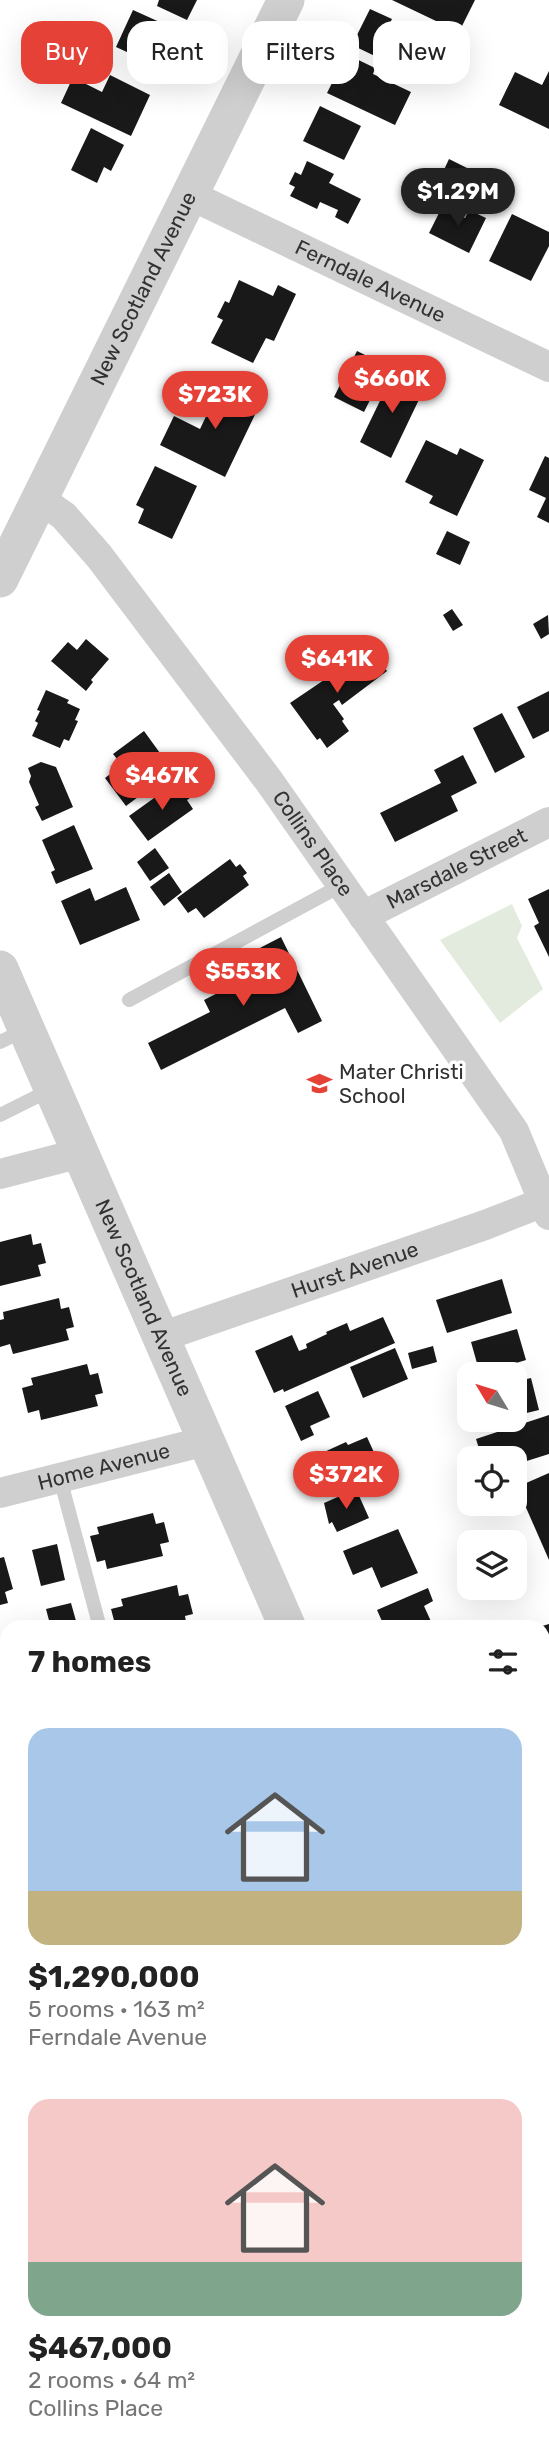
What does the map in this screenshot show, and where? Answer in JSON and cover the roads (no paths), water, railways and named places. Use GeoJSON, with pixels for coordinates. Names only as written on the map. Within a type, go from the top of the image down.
{"type":"FeatureCollection","features":[{"type":"Feature","properties":{"kind":"street","name":"New Scotland Avenue"},"geometry":{"type":"LineString","coordinates":[[0,579],[286,0]]}},
{"type":"Feature","properties":{"kind":"street","name":"Ferndale Avenue"},"geometry":{"type":"LineString","coordinates":[[190,195],[549,368]]}},
{"type":"Feature","properties":{"kind":"street","name":"Collins Place"},"geometry":{"type":"LineString","coordinates":[[40,499],[64,516],[99,556],[269,781],[514,1131],[547,1206]]}},
{"type":"Feature","properties":{"kind":"street","name":"Marsdale Street"},"geometry":{"type":"LineString","coordinates":[[363,916],[549,822]]}},
{"type":"Feature","properties":{"kind":"street","name":"New Scotland Avenue"},"geometry":{"type":"LineString","coordinates":[[0,968],[13,1036],[52,1088],[284,1620]]}},
{"type":"Feature","properties":{"kind":"street"},"geometry":{"type":"LineString","coordinates":[[0,1174],[80,1153]]}},
{"type":"Feature","properties":{"kind":"street","name":"Hurst Avenue"},"geometry":{"type":"LineString","coordinates":[[161,1336],[547,1206]]}},
{"type":"Feature","properties":{"kind":"street","name":"Home Avenue"},"geometry":{"type":"LineString","coordinates":[[0,1493],[206,1441]]}},
{"type":"Feature","properties":{"kind":"lane"},"geometry":{"type":"LineString","coordinates":[[129,1000],[342,885]]}},
{"type":"Feature","properties":{"kind":"lane"},"geometry":{"type":"LineString","coordinates":[[2,1109],[52,1088]]}},
{"type":"Feature","properties":{"kind":"lane"},"geometry":{"type":"LineString","coordinates":[[60,1478],[98,1620]]}},
{"type":"Feature","properties":{"kind":"place","name":"Mater Christi School"},"geometry":{"type":"Point","coordinates":[319,1084]}}]}
